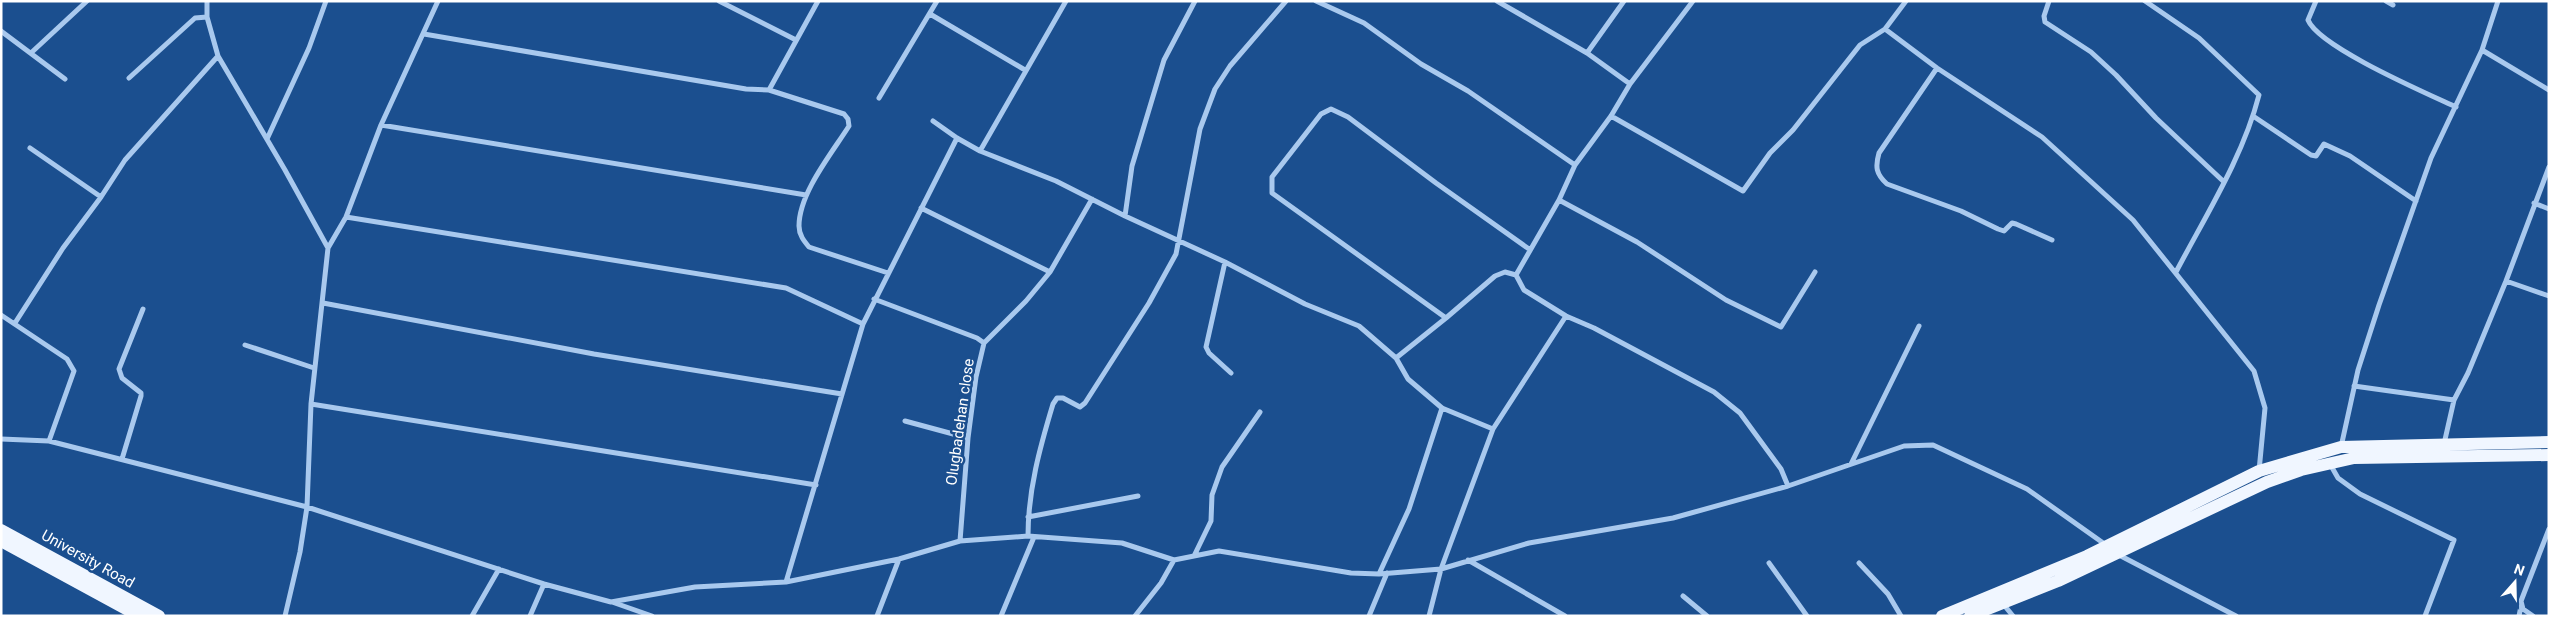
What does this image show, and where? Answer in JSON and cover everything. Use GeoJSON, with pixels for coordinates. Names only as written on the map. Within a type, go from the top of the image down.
{"type":"FeatureCollection","features":[{"type":"Feature","properties":{"kind":"main road"},"geometry":{"type":"LineString","coordinates":[[2112,550],[2267,482],[2301,470],[2354,458],[2444,449],[2549,442]]}},
{"type":"Feature","properties":{"kind":"main road"},"geometry":{"type":"LineString","coordinates":[[1942,616],[2058,581],[2259,471],[2341,447],[2444,449],[2549,455]]}},
{"type":"Feature","properties":{"kind":"main road","name":"University Road"},"geometry":{"type":"LineString","coordinates":[[1,530],[159,616]]}},
{"type":"Feature","properties":{"kind":"main road","name":"University Road"},"geometry":{"type":"LineString","coordinates":[[1,541],[139,616]]}},
{"type":"Feature","properties":{"kind":"main road"},"geometry":{"type":"LineString","coordinates":[[1970,616],[1999,598]]}},
{"type":"Feature","properties":{"kind":"street"},"geometry":{"type":"LineString","coordinates":[[32,52],[87,1]]}},
{"type":"Feature","properties":{"kind":"street"},"geometry":{"type":"LineString","coordinates":[[207,1],[207,17],[218,56],[328,248]]}},
{"type":"Feature","properties":{"kind":"street"},"geometry":{"type":"LineString","coordinates":[[267,139],[310,48],[326,1]]}},
{"type":"Feature","properties":{"kind":"street"},"geometry":{"type":"LineString","coordinates":[[285,616],[300,552],[306,507],[314,368],[328,248],[346,216],[381,125],[438,1]]}},
{"type":"Feature","properties":{"kind":"street"},"geometry":{"type":"LineString","coordinates":[[719,1],[796,40]]}},
{"type":"Feature","properties":{"kind":"street"},"geometry":{"type":"LineString","coordinates":[[769,90],[818,1]]}},
{"type":"Feature","properties":{"kind":"street"},"geometry":{"type":"LineString","coordinates":[[880,98],[937,1]]}},
{"type":"Feature","properties":{"kind":"street"},"geometry":{"type":"LineString","coordinates":[[980,151],[1066,1]]}},
{"type":"Feature","properties":{"kind":"street"},"geometry":{"type":"LineString","coordinates":[[1126,216],[1132,166],[1164,60],[1195,1]]}},
{"type":"Feature","properties":{"kind":"street"},"geometry":{"type":"LineString","coordinates":[[1028,536],[1028,517],[1038,454],[1054,404],[1057,398],[1063,398],[1080,407],[1085,403],[1150,303],[1176,254],[1180,241],[1200,129],[1215,90],[1230,66],[1286,1]]}},
{"type":"Feature","properties":{"kind":"street"},"geometry":{"type":"LineString","coordinates":[[1497,1],[1587,53],[1630,84]]}},
{"type":"Feature","properties":{"kind":"street"},"geometry":{"type":"LineString","coordinates":[[1587,53],[1624,1]]}},
{"type":"Feature","properties":{"kind":"street"},"geometry":{"type":"LineString","coordinates":[[1693,1],[1630,84],[1575,165],[1559,200],[1529,248],[1516,275],[1524,290],[1566,316],[1594,328],[1714,392],[1740,413],[1782,469],[1788,486]]}},
{"type":"Feature","properties":{"kind":"street"},"geometry":{"type":"LineString","coordinates":[[1610,116],[1743,191],[1770,153],[1799,122],[1860,45],[1885,29],[1906,1]]}},
{"type":"Feature","properties":{"kind":"street"},"geometry":{"type":"LineString","coordinates":[[2050,1],[2044,16],[2045,22],[2091,52],[2223,181]]}},
{"type":"Feature","properties":{"kind":"street"},"geometry":{"type":"LineString","coordinates":[[2145,1],[2199,38],[2250,84],[2259,95],[2254,116],[2176,272]]}},
{"type":"Feature","properties":{"kind":"street"},"geometry":{"type":"LineString","coordinates":[[2316,1],[2308,20],[2310,27],[2336,46],[2409,85],[2456,107]]}},
{"type":"Feature","properties":{"kind":"street"},"geometry":{"type":"LineString","coordinates":[[2386,1],[2393,5]]}},
{"type":"Feature","properties":{"kind":"street"},"geometry":{"type":"LineString","coordinates":[[2341,447],[2354,386],[2379,304],[2431,158],[2482,50],[2498,1]]}},
{"type":"Feature","properties":{"kind":"street"},"geometry":{"type":"LineString","coordinates":[[1318,2],[1364,23],[1421,64],[1468,91],[1575,165]]}},
{"type":"Feature","properties":{"kind":"street"},"geometry":{"type":"LineString","coordinates":[[930,14],[1025,70]]}},
{"type":"Feature","properties":{"kind":"street"},"geometry":{"type":"LineString","coordinates":[[129,78],[195,18],[207,17]]}},
{"type":"Feature","properties":{"kind":"street"},"geometry":{"type":"LineString","coordinates":[[1885,29],[1936,68],[2042,137],[2133,220],[2254,371],[2265,408],[2259,471]]}},
{"type":"Feature","properties":{"kind":"street"},"geometry":{"type":"LineString","coordinates":[[1,31],[32,52],[65,79]]}},
{"type":"Feature","properties":{"kind":"street"},"geometry":{"type":"LineString","coordinates":[[424,34],[746,89],[769,90],[844,114],[848,118],[849,126],[806,195],[799,226],[801,237],[809,247],[888,273]]}},
{"type":"Feature","properties":{"kind":"street"},"geometry":{"type":"LineString","coordinates":[[2482,50],[2549,90]]}},
{"type":"Feature","properties":{"kind":"street"},"geometry":{"type":"LineString","coordinates":[[15,324],[63,248],[102,197],[126,160],[218,56]]}},
{"type":"Feature","properties":{"kind":"street"},"geometry":{"type":"LineString","coordinates":[[1936,68],[1880,153],[1876,166],[1878,176],[1887,184],[1961,211],[1998,229],[2004,231],[2012,223],[2052,240]]}},
{"type":"Feature","properties":{"kind":"street"},"geometry":{"type":"LineString","coordinates":[[1446,318],[1272,193],[1272,178],[1321,114],[1331,109],[1348,117],[1436,183],[1529,248]]}},
{"type":"Feature","properties":{"kind":"street"},"geometry":{"type":"LineString","coordinates":[[2254,116],[2311,155],[2316,156],[2324,144],[2350,156],[2416,201]]}},
{"type":"Feature","properties":{"kind":"street"},"geometry":{"type":"LineString","coordinates":[[934,121],[957,138],[980,151],[1056,181],[1225,262],[1305,304],[1360,326],[1396,358],[1408,379],[1442,408],[1493,429]]}},
{"type":"Feature","properties":{"kind":"street"},"geometry":{"type":"LineString","coordinates":[[381,125],[806,195]]}},
{"type":"Feature","properties":{"kind":"street"},"geometry":{"type":"LineString","coordinates":[[786,582],[863,324],[957,138]]}},
{"type":"Feature","properties":{"kind":"street"},"geometry":{"type":"LineString","coordinates":[[30,148],[102,197]]}},
{"type":"Feature","properties":{"kind":"street"},"geometry":{"type":"LineString","coordinates":[[2444,449],[2454,400],[2468,373],[2506,281],[2549,167]]}},
{"type":"Feature","properties":{"kind":"street","name":"Olugbadehan close"},"geometry":{"type":"LineString","coordinates":[[960,541],[968,438],[976,377],[984,343],[1026,301],[1050,272],[1092,199]]}},
{"type":"Feature","properties":{"kind":"street"},"geometry":{"type":"LineString","coordinates":[[1559,200],[1637,242],[1726,300],[1781,327],[1815,272]]}},
{"type":"Feature","properties":{"kind":"street"},"geometry":{"type":"LineString","coordinates":[[2534,203],[2549,209]]}},
{"type":"Feature","properties":{"kind":"street"},"geometry":{"type":"LineString","coordinates":[[921,208],[1050,272]]}},
{"type":"Feature","properties":{"kind":"street"},"geometry":{"type":"LineString","coordinates":[[346,216],[786,288],[863,324]]}},
{"type":"Feature","properties":{"kind":"street"},"geometry":{"type":"LineString","coordinates":[[1225,262],[1206,347],[1208,353],[1231,372]]}},
{"type":"Feature","properties":{"kind":"street"},"geometry":{"type":"LineString","coordinates":[[1396,358],[1495,276],[1505,272],[1516,275]]}},
{"type":"Feature","properties":{"kind":"street"},"geometry":{"type":"LineString","coordinates":[[2506,281],[2549,296]]}},
{"type":"Feature","properties":{"kind":"street"},"geometry":{"type":"LineString","coordinates":[[874,299],[977,338],[984,343]]}},
{"type":"Feature","properties":{"kind":"street"},"geometry":{"type":"LineString","coordinates":[[323,303],[594,354],[842,394]]}},
{"type":"Feature","properties":{"kind":"street"},"geometry":{"type":"LineString","coordinates":[[122,459],[141,393],[122,378],[119,369],[143,309]]}},
{"type":"Feature","properties":{"kind":"street"},"geometry":{"type":"LineString","coordinates":[[1,315],[67,359],[73,365],[74,371],[49,441]]}},
{"type":"Feature","properties":{"kind":"street"},"geometry":{"type":"LineString","coordinates":[[1429,616],[1441,569],[1493,429],[1566,316]]}},
{"type":"Feature","properties":{"kind":"street"},"geometry":{"type":"LineString","coordinates":[[1851,464],[1919,326]]}},
{"type":"Feature","properties":{"kind":"street"},"geometry":{"type":"LineString","coordinates":[[245,345],[314,368]]}},
{"type":"Feature","properties":{"kind":"street"},"geometry":{"type":"LineString","coordinates":[[2354,386],[2454,400]]}},
{"type":"Feature","properties":{"kind":"street"},"geometry":{"type":"LineString","coordinates":[[311,404],[816,485]]}},
{"type":"Feature","properties":{"kind":"street"},"geometry":{"type":"LineString","coordinates":[[1379,574],[1409,509],[1442,408]]}},
{"type":"Feature","properties":{"kind":"street"},"geometry":{"type":"LineString","coordinates":[[1194,556],[1194,552],[1211,521],[1212,495],[1222,467],[1260,412]]}},
{"type":"Feature","properties":{"kind":"street"},"geometry":{"type":"LineString","coordinates":[[905,421],[968,438]]}},
{"type":"Feature","properties":{"kind":"street"},"geometry":{"type":"LineString","coordinates":[[1,439],[49,441],[306,507],[499,570],[611,602],[652,616]]}},
{"type":"Feature","properties":{"kind":"street"},"geometry":{"type":"LineString","coordinates":[[611,602],[695,587],[786,582],[899,559],[960,541],[1028,536],[1122,543],[1174,560],[1219,551],[1351,573],[1379,574],[1441,569],[1529,543],[1673,518],[1788,486],[1904,446],[1933,445],[2027,489],[2112,550],[2236,616]]}},
{"type":"Feature","properties":{"kind":"street"},"geometry":{"type":"LineString","coordinates":[[2330,464],[2338,478],[2360,494],[2454,540],[2425,616]]}},
{"type":"Feature","properties":{"kind":"street"},"geometry":{"type":"LineString","coordinates":[[1028,517],[1138,496]]}},
{"type":"Feature","properties":{"kind":"street"},"geometry":{"type":"LineString","coordinates":[[2519,616],[2521,605],[2549,529]]}},
{"type":"Feature","properties":{"kind":"street"},"geometry":{"type":"LineString","coordinates":[[1001,616],[1034,536]]}},
{"type":"Feature","properties":{"kind":"street"},"geometry":{"type":"LineString","coordinates":[[877,616],[899,559]]}},
{"type":"Feature","properties":{"kind":"street"},"geometry":{"type":"LineString","coordinates":[[1135,616],[1161,583],[1174,560]]}},
{"type":"Feature","properties":{"kind":"street"},"geometry":{"type":"LineString","coordinates":[[1468,560],[1565,616]]}},
{"type":"Feature","properties":{"kind":"street"},"geometry":{"type":"LineString","coordinates":[[1769,563],[1807,616]]}},
{"type":"Feature","properties":{"kind":"street"},"geometry":{"type":"LineString","coordinates":[[1859,563],[1888,594],[1901,616]]}},
{"type":"Feature","properties":{"kind":"street"},"geometry":{"type":"LineString","coordinates":[[472,616],[499,570]]}},
{"type":"Feature","properties":{"kind":"street"},"geometry":{"type":"LineString","coordinates":[[1369,616],[1387,573]]}},
{"type":"Feature","properties":{"kind":"street"},"geometry":{"type":"LineString","coordinates":[[530,616],[544,584]]}},
{"type":"Feature","properties":{"kind":"street"},"geometry":{"type":"LineString","coordinates":[[1683,596],[1707,616]]}},
{"type":"Feature","properties":{"kind":"street"},"geometry":{"type":"LineString","coordinates":[[1999,598],[2013,616]]}},
{"type":"Feature","properties":{"kind":"street"},"geometry":{"type":"LineString","coordinates":[[2521,605],[2533,616]]}}]}
